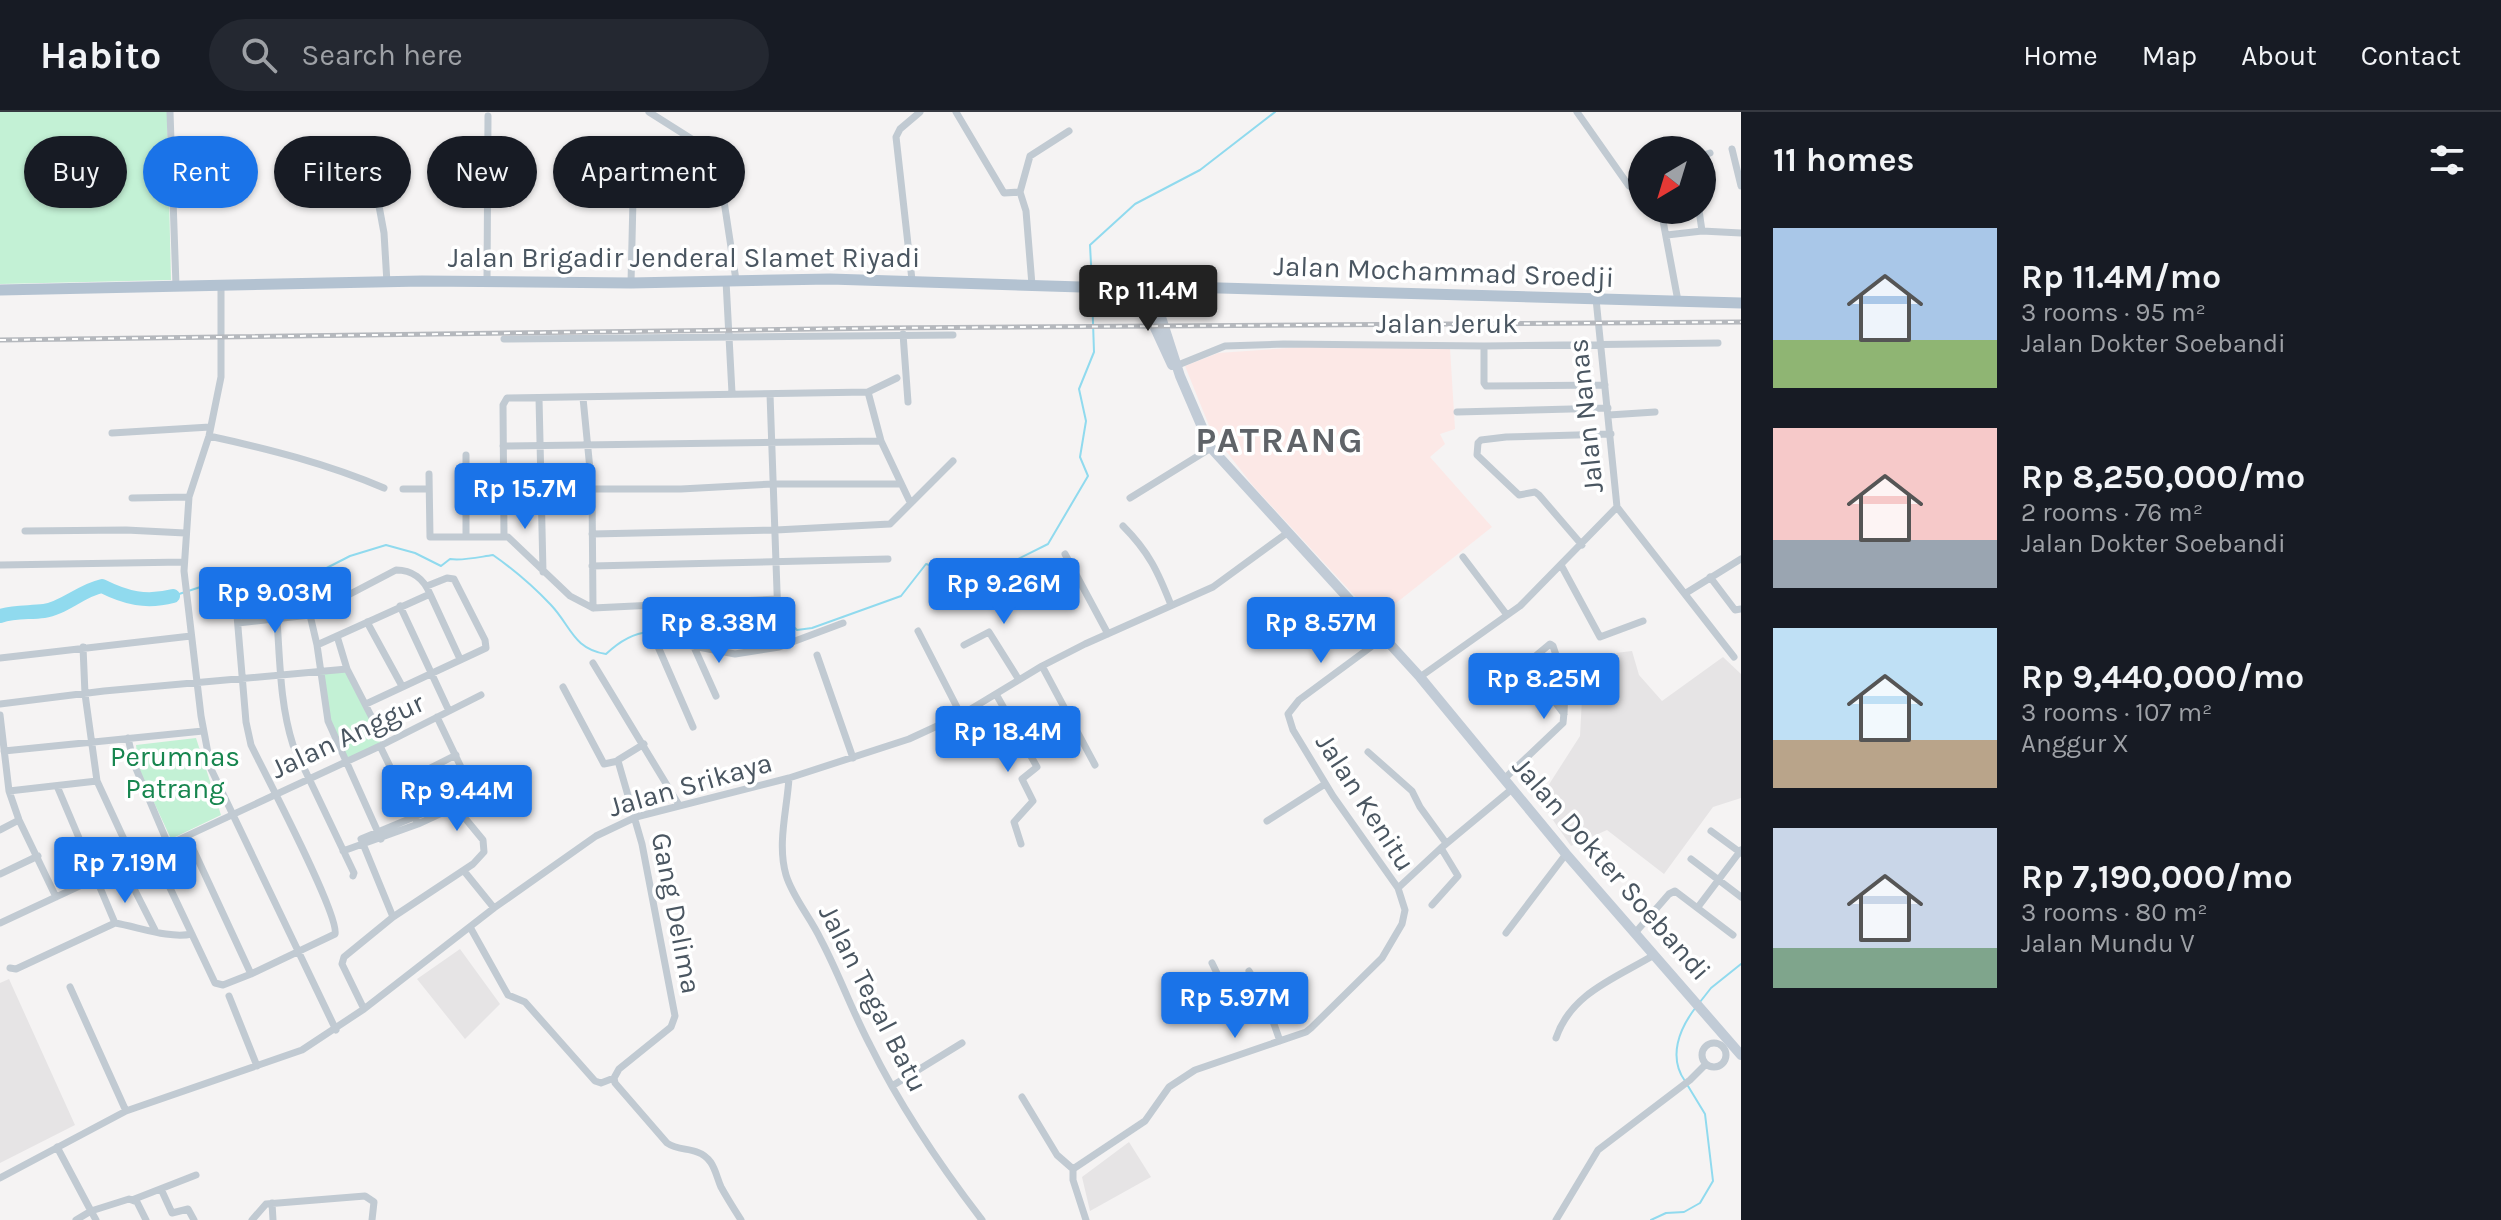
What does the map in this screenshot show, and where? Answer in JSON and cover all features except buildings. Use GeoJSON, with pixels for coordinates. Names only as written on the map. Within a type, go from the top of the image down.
{"type":"FeatureCollection","features":[{"type":"Feature","properties":{"kind":"main road","name":"Jalan Brigadir Jenderal Slamet Riyadi"},"geometry":{"type":"LineString","coordinates":[[0,290],[731,280],[912,280],[1145,289]]}},
{"type":"Feature","properties":{"kind":"main road","name":"Jalan Mochammad Sroedji"},"geometry":{"type":"LineString","coordinates":[[1145,289],[1186,287],[1741,303]]}},
{"type":"Feature","properties":{"kind":"main road","name":"Jalan Dokter Soebandi"},"geometry":{"type":"LineString","coordinates":[[1145,289],[1211,448],[1420,677],[1566,854],[1740,1054]]}},
{"type":"Feature","properties":{"kind":"street"},"geometry":{"type":"LineString","coordinates":[[170,112],[176,286]]}},
{"type":"Feature","properties":{"kind":"street"},"geometry":{"type":"LineString","coordinates":[[649,112],[717,155],[731,280],[729,338],[732,393]]}},
{"type":"Feature","properties":{"kind":"street"},"geometry":{"type":"LineString","coordinates":[[912,280],[896,137],[900,129],[920,112]]}},
{"type":"Feature","properties":{"kind":"street"},"geometry":{"type":"LineString","coordinates":[[956,112],[1004,193],[1020,192]]}},
{"type":"Feature","properties":{"kind":"street"},"geometry":{"type":"LineString","coordinates":[[1577,112],[1628,183]]}},
{"type":"Feature","properties":{"kind":"street"},"geometry":{"type":"LineString","coordinates":[[487,282],[488,116]]}},
{"type":"Feature","properties":{"kind":"street"},"geometry":{"type":"LineString","coordinates":[[1032,285],[1026,211],[1020,192],[1030,156],[1069,131]]}},
{"type":"Feature","properties":{"kind":"street"},"geometry":{"type":"LineString","coordinates":[[1732,149],[1741,186]]}},
{"type":"Feature","properties":{"kind":"street"},"geometry":{"type":"LineString","coordinates":[[379,208],[387,283]]}},
{"type":"Feature","properties":{"kind":"street"},"geometry":{"type":"LineString","coordinates":[[631,283],[633,208]]}},
{"type":"Feature","properties":{"kind":"street"},"geometry":{"type":"LineString","coordinates":[[1664,224],[1678,301]]}},
{"type":"Feature","properties":{"kind":"street"},"geometry":{"type":"LineString","coordinates":[[1701,224],[1702,231]]}},
{"type":"Feature","properties":{"kind":"street"},"geometry":{"type":"LineString","coordinates":[[1667,235],[1702,231],[1741,233]]}},
{"type":"Feature","properties":{"kind":"street"},"geometry":{"type":"LineString","coordinates":[[221,286],[221,377],[209,432],[189,497],[185,533],[185,577],[203,731],[211,769],[336,1030]]}},
{"type":"Feature","properties":{"kind":"street","name":"Jalan Nanas"},"geometry":{"type":"LineString","coordinates":[[1420,677],[1520,606],[1617,507],[1596,299]]}},
{"type":"Feature","properties":{"kind":"street"},"geometry":{"type":"LineString","coordinates":[[903,334],[908,402]]}},
{"type":"Feature","properties":{"kind":"street"},"geometry":{"type":"LineString","coordinates":[[504,339],[953,335]]}},
{"type":"Feature","properties":{"kind":"street","name":"Jalan Jeruk"},"geometry":{"type":"LineString","coordinates":[[1179,371],[1225,346],[1718,343]]}},
{"type":"Feature","properties":{"kind":"street"},"geometry":{"type":"LineString","coordinates":[[1484,346],[1486,386],[1605,385]]}},
{"type":"Feature","properties":{"kind":"street"},"geometry":{"type":"LineString","coordinates":[[504,536],[504,400],[508,397],[868,392],[897,378]]}},
{"type":"Feature","properties":{"kind":"street"},"geometry":{"type":"LineString","coordinates":[[868,392],[881,441],[910,502]]}},
{"type":"Feature","properties":{"kind":"street"},"geometry":{"type":"LineString","coordinates":[[770,394],[779,645]]}},
{"type":"Feature","properties":{"kind":"street"},"geometry":{"type":"LineString","coordinates":[[539,398],[543,572]]}},
{"type":"Feature","properties":{"kind":"street"},"geometry":{"type":"LineString","coordinates":[[583,398],[592,490],[593,608]]}},
{"type":"Feature","properties":{"kind":"street"},"geometry":{"type":"LineString","coordinates":[[1457,412],[1655,412]]}},
{"type":"Feature","properties":{"kind":"street"},"geometry":{"type":"LineString","coordinates":[[112,433],[209,432],[348,473],[384,488]]}},
{"type":"Feature","properties":{"kind":"street"},"geometry":{"type":"LineString","coordinates":[[1582,545],[1539,495],[1516,492],[1477,455],[1476,447],[1481,440],[1506,437],[1611,434]]}},
{"type":"Feature","properties":{"kind":"street"},"geometry":{"type":"LineString","coordinates":[[503,446],[881,441]]}},
{"type":"Feature","properties":{"kind":"street"},"geometry":{"type":"LineString","coordinates":[[1130,498],[1211,448]]}},
{"type":"Feature","properties":{"kind":"street"},"geometry":{"type":"LineString","coordinates":[[466,455],[466,536]]}},
{"type":"Feature","properties":{"kind":"street"},"geometry":{"type":"LineString","coordinates":[[592,534],[886,524],[953,461]]}},
{"type":"Feature","properties":{"kind":"street"},"geometry":{"type":"LineString","coordinates":[[429,474],[430,537],[504,536],[520,546],[570,596],[593,608],[777,599]]}},
{"type":"Feature","properties":{"kind":"street"},"geometry":{"type":"LineString","coordinates":[[503,489],[899,484]]}},
{"type":"Feature","properties":{"kind":"street"},"geometry":{"type":"LineString","coordinates":[[403,489],[429,489]]}},
{"type":"Feature","properties":{"kind":"street"},"geometry":{"type":"LineString","coordinates":[[132,498],[189,497]]}},
{"type":"Feature","properties":{"kind":"street"},"geometry":{"type":"LineString","coordinates":[[1617,507],[1734,657]]}},
{"type":"Feature","properties":{"kind":"street"},"geometry":{"type":"LineString","coordinates":[[1123,526],[1149,554],[1171,605]]}},
{"type":"Feature","properties":{"kind":"street"},"geometry":{"type":"LineString","coordinates":[[25,531],[185,533]]}},
{"type":"Feature","properties":{"kind":"street","name":"Jalan Srikaya"},"geometry":{"type":"LineString","coordinates":[[0,1178],[126,1111],[302,1050],[336,1030],[494,908],[584,844],[636,817],[789,778],[909,739],[961,715],[1042,666],[1213,587],[1287,533]]}},
{"type":"Feature","properties":{"kind":"street"},"geometry":{"type":"LineString","coordinates":[[1065,554],[1108,634]]}},
{"type":"Feature","properties":{"kind":"street"},"geometry":{"type":"LineString","coordinates":[[1463,557],[1507,615]]}},
{"type":"Feature","properties":{"kind":"street"},"geometry":{"type":"LineString","coordinates":[[592,566],[888,559]]}},
{"type":"Feature","properties":{"kind":"street"},"geometry":{"type":"LineString","coordinates":[[1686,593],[1741,559]]}},
{"type":"Feature","properties":{"kind":"street"},"geometry":{"type":"LineString","coordinates":[[1,565],[184,562]]}},
{"type":"Feature","properties":{"kind":"street"},"geometry":{"type":"LineString","coordinates":[[1561,565],[1600,637],[1643,621]]}},
{"type":"Feature","properties":{"kind":"street"},"geometry":{"type":"LineString","coordinates":[[238,623],[310,615],[396,570],[417,576],[429,590],[460,659]]}},
{"type":"Feature","properties":{"kind":"street"},"geometry":{"type":"LineString","coordinates":[[317,645],[400,606],[449,577],[454,579],[487,646],[483,651],[366,704]]}},
{"type":"Feature","properties":{"kind":"street"},"geometry":{"type":"LineString","coordinates":[[1710,577],[1735,610],[1741,609]]}},
{"type":"Feature","properties":{"kind":"street"},"geometry":{"type":"LineString","coordinates":[[153,852],[215,983],[223,985],[251,974],[335,934],[336,926],[251,745],[235,592]]}},
{"type":"Feature","properties":{"kind":"street"},"geometry":{"type":"LineString","coordinates":[[400,606],[449,711]]}},
{"type":"Feature","properties":{"kind":"street"},"geometry":{"type":"LineString","coordinates":[[310,615],[328,721],[379,836]]}},
{"type":"Feature","properties":{"kind":"street"},"geometry":{"type":"LineString","coordinates":[[277,620],[287,726],[353,876]]}},
{"type":"Feature","properties":{"kind":"street"},"geometry":{"type":"LineString","coordinates":[[367,622],[402,686]]}},
{"type":"Feature","properties":{"kind":"street"},"geometry":{"type":"LineString","coordinates":[[693,727],[655,644],[661,640],[731,655],[779,645],[843,623]]}},
{"type":"Feature","properties":{"kind":"street"},"geometry":{"type":"LineString","coordinates":[[918,631],[961,715]]}},
{"type":"Feature","properties":{"kind":"street"},"geometry":{"type":"LineString","coordinates":[[964,645],[989,632],[1019,680]]}},
{"type":"Feature","properties":{"kind":"street"},"geometry":{"type":"LineString","coordinates":[[0,658],[191,636]]}},
{"type":"Feature","properties":{"kind":"street"},"geometry":{"type":"LineString","coordinates":[[337,636],[347,669],[366,704],[417,821]]}},
{"type":"Feature","properties":{"kind":"street","name":"Jalan Kenitu"},"geometry":{"type":"LineString","coordinates":[[1073,1169],[1145,1121],[1169,1087],[1195,1070],[1311,1028],[1382,958],[1405,916],[1398,888],[1325,784],[1293,730],[1288,714],[1299,700],[1383,638]]}},
{"type":"Feature","properties":{"kind":"street"},"geometry":{"type":"LineString","coordinates":[[1504,779],[1562,726],[1564,714],[1565,679],[1550,644],[1526,664],[1564,714]]}},
{"type":"Feature","properties":{"kind":"street"},"geometry":{"type":"LineString","coordinates":[[83,647],[85,694],[97,781],[134,861]]}},
{"type":"Feature","properties":{"kind":"street"},"geometry":{"type":"LineString","coordinates":[[694,647],[716,696]]}},
{"type":"Feature","properties":{"kind":"street"},"geometry":{"type":"LineString","coordinates":[[817,655],[853,758]]}},
{"type":"Feature","properties":{"kind":"street"},"geometry":{"type":"LineString","coordinates":[[593,663],[679,805]]}},
{"type":"Feature","properties":{"kind":"street"},"geometry":{"type":"LineString","coordinates":[[1042,666],[1095,765]]}},
{"type":"Feature","properties":{"kind":"street"},"geometry":{"type":"LineString","coordinates":[[0,704],[347,669]]}},
{"type":"Feature","properties":{"kind":"street"},"geometry":{"type":"LineString","coordinates":[[563,687],[604,764],[618,760],[644,744]]}},
{"type":"Feature","properties":{"kind":"street"},"geometry":{"type":"LineString","coordinates":[[996,694],[1037,767],[1022,779],[1033,801],[1014,822],[1021,844]]}},
{"type":"Feature","properties":{"kind":"street","name":"Jalan Anggur"},"geometry":{"type":"LineString","coordinates":[[0,923],[481,695]]}},
{"type":"Feature","properties":{"kind":"street"},"geometry":{"type":"LineString","coordinates":[[0,715],[5,787],[56,897]]}},
{"type":"Feature","properties":{"kind":"street"},"geometry":{"type":"LineString","coordinates":[[343,851],[471,800],[472,793],[437,717]]}},
{"type":"Feature","properties":{"kind":"street"},"geometry":{"type":"LineString","coordinates":[[4,751],[203,731]]}},
{"type":"Feature","properties":{"kind":"street"},"geometry":{"type":"LineString","coordinates":[[128,738],[134,764],[168,844]]}},
{"type":"Feature","properties":{"kind":"street"},"geometry":{"type":"LineString","coordinates":[[1368,752],[1412,791],[1458,876],[1432,905]]}},
{"type":"Feature","properties":{"kind":"street"},"geometry":{"type":"LineString","coordinates":[[399,784],[456,755]]}},
{"type":"Feature","properties":{"kind":"street"},"geometry":{"type":"LineString","coordinates":[[618,760],[636,817]]}},
{"type":"Feature","properties":{"kind":"street","name":"Jalan Tegal Batu"},"geometry":{"type":"LineString","coordinates":[[789,778],[783,842],[786,876],[821,938],[892,1086],[934,1157],[982,1220]]}},
{"type":"Feature","properties":{"kind":"street"},"geometry":{"type":"LineString","coordinates":[[5,787],[97,781]]}},
{"type":"Feature","properties":{"kind":"street"},"geometry":{"type":"LineString","coordinates":[[1267,821],[1325,784]]}},
{"type":"Feature","properties":{"kind":"street"},"geometry":{"type":"LineString","coordinates":[[57,786],[115,923]]}},
{"type":"Feature","properties":{"kind":"street"},"geometry":{"type":"LineString","coordinates":[[1398,888],[1512,789]]}},
{"type":"Feature","properties":{"kind":"street"},"geometry":{"type":"LineString","coordinates":[[417,821],[472,793]]}},
{"type":"Feature","properties":{"kind":"street"},"geometry":{"type":"LineString","coordinates":[[364,1009],[342,960],[393,917],[464,871],[479,858],[486,844],[455,806]]}},
{"type":"Feature","properties":{"kind":"street","name":"Gang Delima"},"geometry":{"type":"LineString","coordinates":[[614,1078],[619,1069],[653,1043],[675,1019],[636,817]]}},
{"type":"Feature","properties":{"kind":"street"},"geometry":{"type":"LineString","coordinates":[[0,830],[19,820]]}},
{"type":"Feature","properties":{"kind":"street"},"geometry":{"type":"LineString","coordinates":[[1698,907],[1741,852],[1711,831]]}},
{"type":"Feature","properties":{"kind":"street"},"geometry":{"type":"LineString","coordinates":[[187,836],[251,974]]}},
{"type":"Feature","properties":{"kind":"street"},"geometry":{"type":"LineString","coordinates":[[363,845],[393,917]]}},
{"type":"Feature","properties":{"kind":"street"},"geometry":{"type":"LineString","coordinates":[[1506,933],[1566,854]]}},
{"type":"Feature","properties":{"kind":"street"},"geometry":{"type":"LineString","coordinates":[[0,874],[38,856]]}},
{"type":"Feature","properties":{"kind":"street"},"geometry":{"type":"LineString","coordinates":[[1691,859],[1741,897]]}},
{"type":"Feature","properties":{"kind":"street"},"geometry":{"type":"LineString","coordinates":[[123,867],[155,930]]}},
{"type":"Feature","properties":{"kind":"street"},"geometry":{"type":"LineString","coordinates":[[464,871],[494,908]]}},
{"type":"Feature","properties":{"kind":"street"},"geometry":{"type":"LineString","coordinates":[[1635,933],[1672,893],[1679,893],[1733,935]]}},
{"type":"Feature","properties":{"kind":"street"},"geometry":{"type":"LineString","coordinates":[[10,968],[16,969],[115,923],[176,937],[192,934]]}},
{"type":"Feature","properties":{"kind":"street"},"geometry":{"type":"LineString","coordinates":[[470,927],[508,995],[525,1002],[595,1081],[601,1083],[614,1078],[667,1143],[706,1157],[716,1169],[721,1186],[741,1220]]}},
{"type":"Feature","properties":{"kind":"street"},"geometry":{"type":"LineString","coordinates":[[1556,1038],[1562,1021],[1573,1006],[1606,982],[1654,955]]}},
{"type":"Feature","properties":{"kind":"street"},"geometry":{"type":"LineString","coordinates":[[1212,963],[1231,1002],[1261,992]]}},
{"type":"Feature","properties":{"kind":"street"},"geometry":{"type":"LineString","coordinates":[[1249,971],[1261,992],[1280,1041]]}},
{"type":"Feature","properties":{"kind":"street"},"geometry":{"type":"LineString","coordinates":[[70,987],[126,1111]]}},
{"type":"Feature","properties":{"kind":"street"},"geometry":{"type":"LineString","coordinates":[[229,996],[257,1066]]}},
{"type":"Feature","properties":{"kind":"street"},"geometry":{"type":"LineString","coordinates":[[1714,1043],[1719,1030]]}},
{"type":"Feature","properties":{"kind":"street"},"geometry":{"type":"LineString","coordinates":[[892,1086],[962,1043]]}},
{"type":"Feature","properties":{"kind":"street"},"geometry":{"type":"LineString","coordinates":[[1706,1064],[1702,1057],[1707,1045],[1714,1043],[1723,1047],[1726,1058]]}},
{"type":"Feature","properties":{"kind":"street"},"geometry":{"type":"LineString","coordinates":[[1706,1064],[1719,1066],[1726,1058],[1740,1054]]}},
{"type":"Feature","properties":{"kind":"street"},"geometry":{"type":"LineString","coordinates":[[1556,1220],[1598,1150],[1690,1080],[1706,1064]]}},
{"type":"Feature","properties":{"kind":"street"},"geometry":{"type":"LineString","coordinates":[[1022,1097],[1057,1155],[1073,1169],[1071,1174],[1086,1220]]}},
{"type":"Feature","properties":{"kind":"street"},"geometry":{"type":"LineString","coordinates":[[57,1147],[96,1220]]}},
{"type":"Feature","properties":{"kind":"street"},"geometry":{"type":"LineString","coordinates":[[76,1220],[91,1211],[132,1200],[196,1175]]}},
{"type":"Feature","properties":{"kind":"street"},"geometry":{"type":"LineString","coordinates":[[161,1189],[172,1213],[188,1209],[194,1220]]}},
{"type":"Feature","properties":{"kind":"street"},"geometry":{"type":"LineString","coordinates":[[252,1220],[266,1204],[365,1196],[374,1202],[372,1220]]}},
{"type":"Feature","properties":{"kind":"street"},"geometry":{"type":"LineString","coordinates":[[132,1200],[137,1202],[146,1220]]}},
{"type":"Feature","properties":{"kind":"street"},"geometry":{"type":"LineString","coordinates":[[272,1203],[273,1220]]}},
{"type":"Feature","properties":{"kind":"shaded area"},"geometry":{"type":"Polygon","coordinates":[[[1303,347],[1450,348],[1455,429],[1440,434],[1445,444],[1430,457],[1492,527],[1376,619],[1254,487],[1212,433],[1185,366],[1218,353],[1303,347]]]}},
{"type":"Feature","properties":{"kind":"shaded area"},"geometry":{"type":"Polygon","coordinates":[[[1632,651],[1639,675],[1662,701],[1723,657],[1741,674],[1741,798],[1713,807],[1664,874],[1607,830],[1571,846],[1539,800],[1580,736],[1583,680],[1599,655],[1632,651]]]}},
{"type":"Feature","properties":{"kind":"shaded area"},"geometry":{"type":"Polygon","coordinates":[[[460,949],[500,1004],[465,1039],[417,979],[460,949]]]}},
{"type":"Feature","properties":{"kind":"shaded area"},"geometry":{"type":"Polygon","coordinates":[[[9,979],[75,1125],[0,1163],[0,983],[9,979]]]}},
{"type":"Feature","properties":{"kind":"shaded area"},"geometry":{"type":"Polygon","coordinates":[[[1129,1142],[1151,1177],[1090,1211],[1082,1177],[1129,1142]]]}},
{"type":"Feature","properties":{"kind":"green space"},"geometry":{"type":"Polygon","coordinates":[[[0,112],[167,112],[168,136],[143,136],[143,208],[169,208],[171,280],[0,284],[0,112]]]}},
{"type":"Feature","properties":{"kind":"green space"},"geometry":{"type":"Polygon","coordinates":[[[348,670],[385,742],[345,761],[328,720],[320,671],[348,670]]]}},
{"type":"Feature","properties":{"kind":"green space","name":"Perumnas Patrang"},"geometry":{"type":"Polygon","coordinates":[[[196,738],[221,815],[171,839],[139,770],[136,745],[196,738]]]}},
{"type":"Feature","properties":{"kind":"waterway"},"geometry":{"type":"LineString","coordinates":[[1092,283],[1090,245],[1135,204],[1200,170],[1275,112]]}},
{"type":"Feature","properties":{"kind":"waterway"},"geometry":{"type":"LineString","coordinates":[[781,637],[791,634],[795,628],[812,628],[901,596],[926,564],[978,579],[1048,544],[1088,476],[1080,457],[1086,421],[1079,389],[1094,352],[1092,293]]}},
{"type":"Feature","properties":{"kind":"waterway"},"geometry":{"type":"LineString","coordinates":[[173,596],[243,573],[251,578],[299,579],[350,556],[386,545],[415,553],[441,566],[450,559],[493,555],[544,598],[579,642],[606,654],[622,641],[650,632],[725,648],[774,639]]}},
{"type":"Feature","properties":{"kind":"waterway"},"geometry":{"type":"LineString","coordinates":[[0,616],[51,610],[102,586],[136,598],[173,596]]}},
{"type":"Feature","properties":{"kind":"waterway"},"geometry":{"type":"LineString","coordinates":[[1700,1002],[1711,988],[1741,964]]}},
{"type":"Feature","properties":{"kind":"waterway"},"geometry":{"type":"LineString","coordinates":[[1685,1081],[1677,1062],[1678,1043],[1696,1007]]}},
{"type":"Feature","properties":{"kind":"waterway"},"geometry":{"type":"LineString","coordinates":[[1651,1220],[1666,1213],[1684,1212],[1700,1203],[1713,1181],[1705,1114],[1688,1086]]}},
{"type":"Feature","properties":{"kind":"railway"},"geometry":{"type":"LineString","coordinates":[[0,340],[886,328],[1741,322]]}},
{"type":"Feature","properties":{"kind":"district","name":"PATRANG"},"geometry":{"type":"Point","coordinates":[1280,439]}}]}
